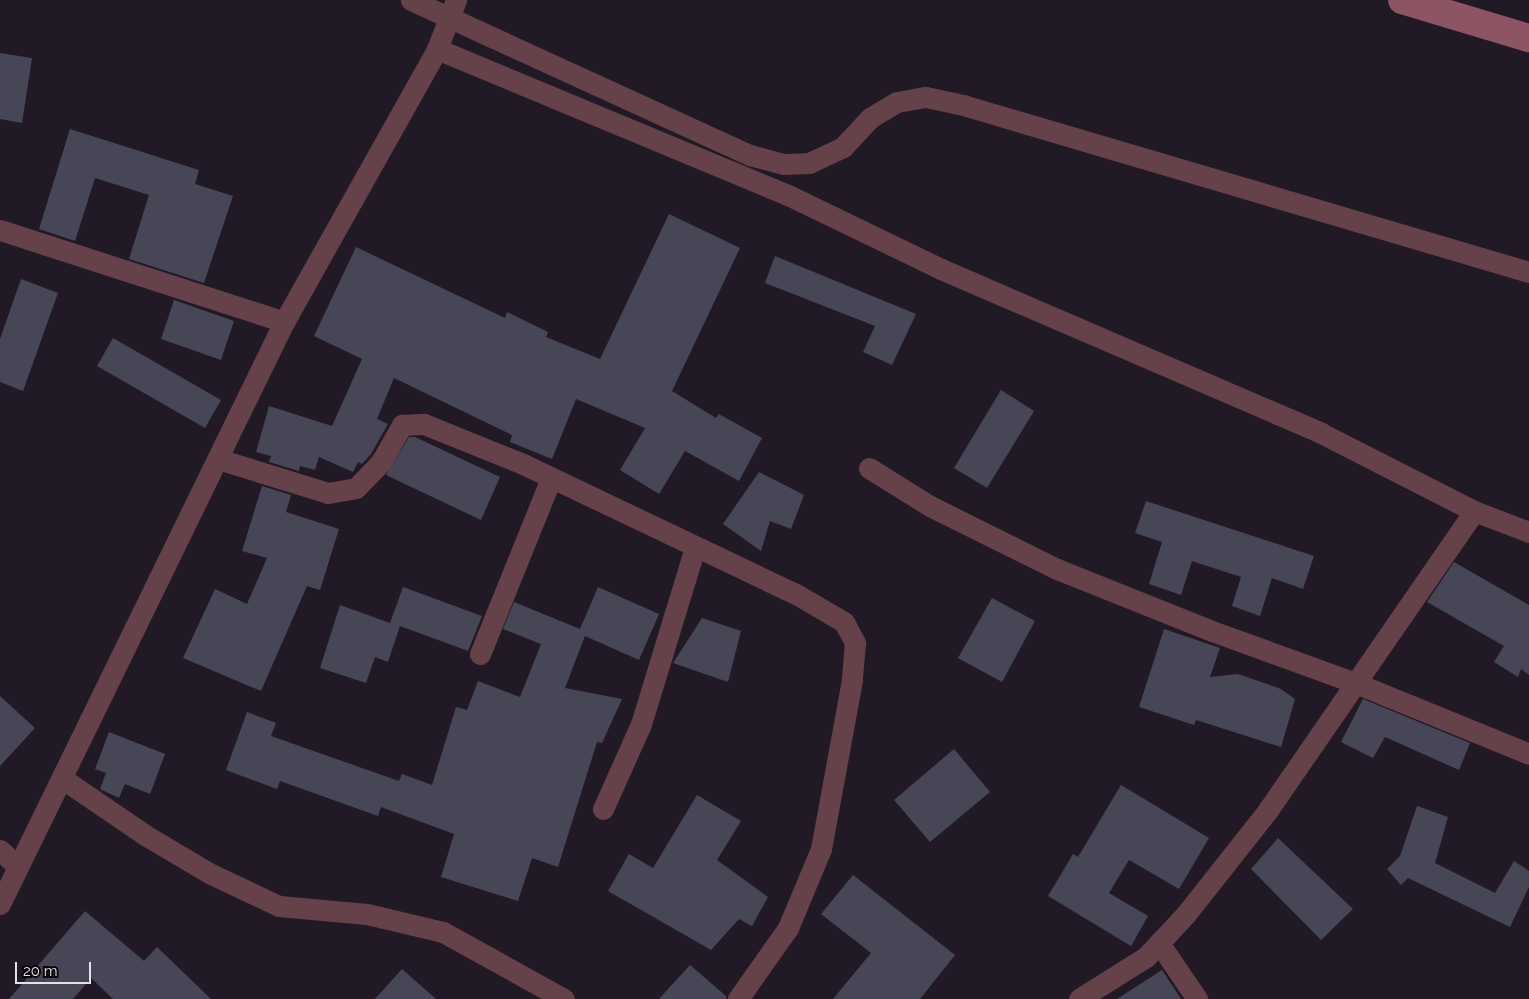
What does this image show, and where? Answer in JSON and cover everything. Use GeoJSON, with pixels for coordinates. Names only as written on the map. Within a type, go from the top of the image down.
{"type":"FeatureCollection","features":[{"type":"Feature","properties":{"kind":"main road"},"geometry":{"type":"LineString","coordinates":[[1402,0],[1529,38]]}},
{"type":"Feature","properties":{"kind":"street"},"geometry":{"type":"LineString","coordinates":[[411,0],[453,8],[750,155],[784,164],[809,163],[843,147],[870,118],[897,102],[926,97],[963,105],[1529,272]]}},
{"type":"Feature","properties":{"kind":"street"},"geometry":{"type":"LineString","coordinates":[[0,904],[17,866],[63,779],[284,322],[436,48],[453,8]]}},
{"type":"Feature","properties":{"kind":"street"},"geometry":{"type":"LineString","coordinates":[[436,48],[788,194],[941,269],[1321,433],[1474,510],[1529,532]]}},
{"type":"Feature","properties":{"kind":"street"},"geometry":{"type":"LineString","coordinates":[[0,230],[284,322]]}},
{"type":"Feature","properties":{"kind":"street"},"geometry":{"type":"LineString","coordinates":[[218,459],[328,492],[356,488],[381,462],[402,426],[424,424],[551,478],[796,594],[844,622],[855,643],[821,849],[788,928],[738,999]]}},
{"type":"Feature","properties":{"kind":"street"},"geometry":{"type":"LineString","coordinates":[[869,468],[930,506],[1057,569],[1212,631],[1353,682],[1529,754]]}},
{"type":"Feature","properties":{"kind":"street"},"geometry":{"type":"LineString","coordinates":[[480,654],[551,478]]}},
{"type":"Feature","properties":{"kind":"street"},"geometry":{"type":"LineString","coordinates":[[1079,999],[1146,957],[1186,914],[1268,810],[1353,682],[1474,510]]}},
{"type":"Feature","properties":{"kind":"street"},"geometry":{"type":"LineString","coordinates":[[603,809],[641,724],[695,546]]}},
{"type":"Feature","properties":{"kind":"street"},"geometry":{"type":"LineString","coordinates":[[63,779],[145,835],[211,874],[279,906],[367,914],[443,932],[550,995]]}},
{"type":"Feature","properties":{"kind":"street"},"geometry":{"type":"LineString","coordinates":[[0,850],[17,866]]}},
{"type":"Feature","properties":{"kind":"street"},"geometry":{"type":"LineString","coordinates":[[1159,943],[1197,999]]}},
{"type":"Feature","properties":{"kind":"building"},"geometry":{"type":"Polygon","coordinates":[[[0,53],[32,58],[22,123],[0,119],[0,53]]]}},
{"type":"Feature","properties":{"kind":"building"},"geometry":{"type":"Polygon","coordinates":[[[70,129],[199,170],[195,184],[233,196],[204,283],[129,259],[149,195],[95,178],[75,241],[39,229],[70,129]]]}},
{"type":"Feature","properties":{"kind":"building"},"geometry":{"type":"Polygon","coordinates":[[[669,214],[740,248],[672,391],[716,418],[719,414],[762,438],[739,481],[685,451],[659,494],[620,470],[645,428],[576,399],[552,459],[510,442],[512,435],[394,378],[377,419],[388,424],[371,454],[362,464],[358,462],[353,472],[319,457],[315,470],[300,466],[299,471],[269,462],[271,456],[256,452],[269,406],[332,426],[362,359],[314,336],[356,247],[505,318],[507,312],[548,332],[546,337],[600,359],[669,214]]]}},
{"type":"Feature","properties":{"kind":"building"},"geometry":{"type":"Polygon","coordinates":[[[775,256],[916,314],[892,365],[863,352],[875,326],[765,283],[775,256]]]}},
{"type":"Feature","properties":{"kind":"building"},"geometry":{"type":"Polygon","coordinates":[[[21,279],[58,293],[23,391],[0,382],[0,339],[21,279]]]}},
{"type":"Feature","properties":{"kind":"building"},"geometry":{"type":"Polygon","coordinates":[[[174,300],[234,321],[221,360],[161,339],[174,300]]]}},
{"type":"Feature","properties":{"kind":"building"},"geometry":{"type":"Polygon","coordinates":[[[113,338],[221,400],[205,428],[97,366],[113,338]]]}},
{"type":"Feature","properties":{"kind":"building"},"geometry":{"type":"Polygon","coordinates":[[[1001,390],[1034,411],[987,488],[954,468],[1001,390]]]}},
{"type":"Feature","properties":{"kind":"building"},"geometry":{"type":"Polygon","coordinates":[[[409,437],[415,437],[500,477],[481,520],[386,475],[409,437]]]}},
{"type":"Feature","properties":{"kind":"building"},"geometry":{"type":"Polygon","coordinates":[[[759,472],[804,495],[791,529],[770,521],[761,551],[723,524],[759,472]]]}},
{"type":"Feature","properties":{"kind":"building"},"geometry":{"type":"Polygon","coordinates":[[[262,486],[291,495],[286,512],[339,529],[320,590],[307,586],[261,691],[183,658],[215,589],[247,604],[267,558],[242,551],[262,486]]]}},
{"type":"Feature","properties":{"kind":"building"},"geometry":{"type":"Polygon","coordinates":[[[1146,501],[1314,556],[1303,589],[1272,578],[1260,616],[1232,606],[1241,577],[1192,561],[1181,595],[1149,584],[1162,542],[1135,533],[1146,501]]]}},
{"type":"Feature","properties":{"kind":"building"},"geometry":{"type":"Polygon","coordinates":[[[1454,562],[1529,605],[1529,675],[1521,669],[1518,677],[1494,662],[1504,646],[1427,602],[1454,562]]]}},
{"type":"Feature","properties":{"kind":"building"},"geometry":{"type":"Polygon","coordinates":[[[403,587],[482,616],[468,651],[400,626],[388,662],[375,657],[366,683],[320,668],[340,605],[390,623],[403,587]]]}},
{"type":"Feature","properties":{"kind":"building"},"geometry":{"type":"Polygon","coordinates":[[[598,587],[659,614],[639,660],[585,636],[565,688],[622,699],[602,743],[597,742],[558,867],[532,858],[518,901],[441,877],[454,834],[381,807],[378,816],[280,781],[277,789],[226,770],[247,712],[276,723],[271,736],[399,781],[402,774],[432,785],[456,707],[467,710],[478,681],[520,697],[541,644],[503,629],[514,602],[580,629],[598,587]]]}},
{"type":"Feature","properties":{"kind":"building"},"geometry":{"type":"Polygon","coordinates":[[[992,598],[1035,621],[1002,682],[958,658],[992,598]]]}},
{"type":"Feature","properties":{"kind":"building"},"geometry":{"type":"Polygon","coordinates":[[[702,618],[741,631],[728,682],[673,663],[702,618]]]}},
{"type":"Feature","properties":{"kind":"building"},"geometry":{"type":"Polygon","coordinates":[[[1164,629],[1220,648],[1210,677],[1238,674],[1281,689],[1295,699],[1281,747],[1196,720],[1194,725],[1139,707],[1164,629]]]}},
{"type":"Feature","properties":{"kind":"building"},"geometry":{"type":"Polygon","coordinates":[[[0,696],[35,728],[0,766],[0,696]]]}},
{"type":"Feature","properties":{"kind":"building"},"geometry":{"type":"Polygon","coordinates":[[[1363,699],[1470,743],[1459,770],[1385,737],[1373,758],[1341,742],[1363,699]]]}},
{"type":"Feature","properties":{"kind":"building"},"geometry":{"type":"Polygon","coordinates":[[[109,732],[165,754],[150,794],[125,784],[119,798],[100,789],[106,773],[95,769],[109,732]]]}},
{"type":"Feature","properties":{"kind":"building"},"geometry":{"type":"Polygon","coordinates":[[[954,749],[990,792],[930,842],[894,800],[954,749]]]}},
{"type":"Feature","properties":{"kind":"building"},"geometry":{"type":"Polygon","coordinates":[[[1121,785],[1209,838],[1179,889],[1129,860],[1109,893],[1148,916],[1131,946],[1048,896],[1073,854],[1078,857],[1121,785]]]}},
{"type":"Feature","properties":{"kind":"building"},"geometry":{"type":"Polygon","coordinates":[[[697,795],[741,821],[717,860],[768,897],[752,926],[739,919],[711,950],[608,891],[629,854],[653,868],[697,795]]]}},
{"type":"Feature","properties":{"kind":"building"},"geometry":{"type":"Polygon","coordinates":[[[1417,806],[1448,817],[1435,863],[1495,893],[1514,861],[1529,871],[1529,887],[1510,927],[1408,878],[1401,885],[1387,869],[1400,856],[1417,806]]]}},
{"type":"Feature","properties":{"kind":"building"},"geometry":{"type":"Polygon","coordinates":[[[1278,838],[1353,909],[1321,940],[1251,869],[1278,838]]]}},
{"type":"Feature","properties":{"kind":"building"},"geometry":{"type":"Polygon","coordinates":[[[853,875],[955,955],[920,999],[833,999],[871,953],[821,914],[853,875]]]}},
{"type":"Feature","properties":{"kind":"building"},"geometry":{"type":"Polygon","coordinates":[[[85,911],[144,961],[157,947],[211,999],[113,999],[91,978],[73,999],[9,999],[85,911]]]}},
{"type":"Feature","properties":{"kind":"building"},"geometry":{"type":"Polygon","coordinates":[[[690,965],[726,996],[726,999],[659,999],[690,965]]]}},
{"type":"Feature","properties":{"kind":"building"},"geometry":{"type":"Polygon","coordinates":[[[402,969],[436,999],[375,999],[402,969]]]}},
{"type":"Feature","properties":{"kind":"building"},"geometry":{"type":"Polygon","coordinates":[[[1162,970],[1181,999],[1117,999],[1162,970]]]}}]}
